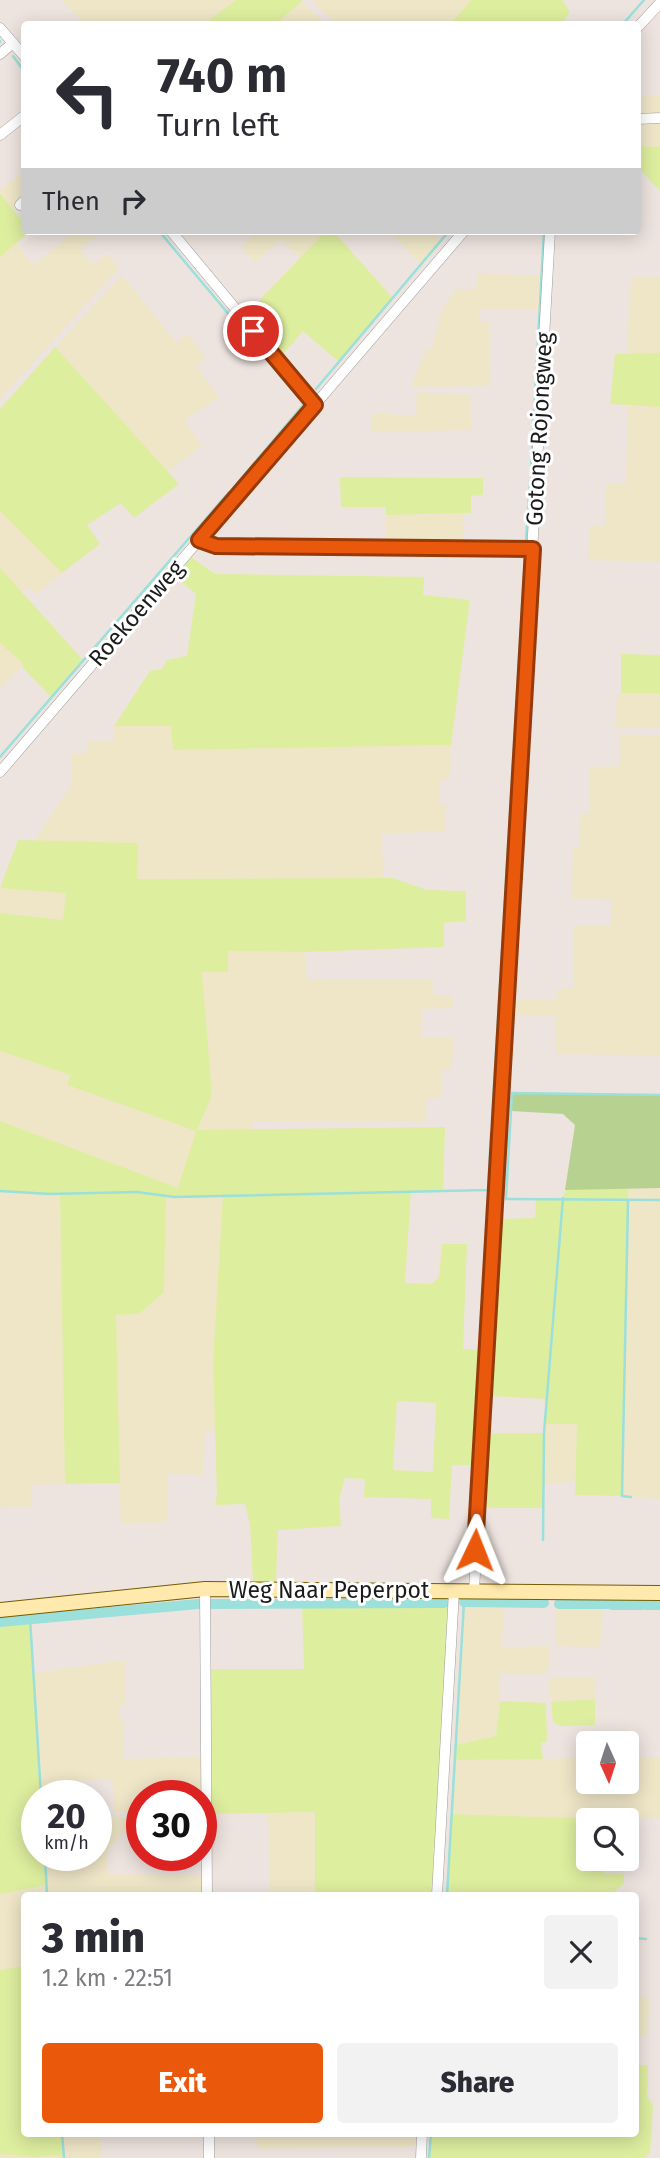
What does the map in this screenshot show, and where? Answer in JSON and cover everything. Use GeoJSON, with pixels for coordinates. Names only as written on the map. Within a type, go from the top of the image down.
{"type":"FeatureCollection","features":[{"type":"Feature","properties":{"kind":"street"},"geometry":{"type":"LineString","coordinates":[[641,24],[660,3]]}},
{"type":"Feature","properties":{"kind":"street"},"geometry":{"type":"LineString","coordinates":[[0,28],[21,52]]}},
{"type":"Feature","properties":{"kind":"street"},"geometry":{"type":"LineString","coordinates":[[0,54],[13,43]]}},
{"type":"Feature","properties":{"kind":"street"},"geometry":{"type":"LineString","coordinates":[[0,135],[21,118]]}},
{"type":"Feature","properties":{"kind":"street"},"geometry":{"type":"LineString","coordinates":[[641,119],[660,118]]}},
{"type":"Feature","properties":{"kind":"street"},"geometry":{"type":"LineString","coordinates":[[174,235],[315,405]]}},
{"type":"Feature","properties":{"kind":"street","name":"Roekoenweg"},"geometry":{"type":"LineString","coordinates":[[0,772],[461,235]]}},
{"type":"Feature","properties":{"kind":"street","name":"Gotong Rojongweg"},"geometry":{"type":"LineString","coordinates":[[474,1591],[550,235]]}},
{"type":"Feature","properties":{"kind":"street"},"geometry":{"type":"LineString","coordinates":[[199,540],[216,546],[533,549]]}},
{"type":"Feature","properties":{"kind":"street"},"geometry":{"type":"LineString","coordinates":[[205,1590],[207,1892]]}},
{"type":"Feature","properties":{"kind":"street","name":"Weg Naar Peperpot"},"geometry":{"type":"LineString","coordinates":[[0,1610],[205,1590],[660,1593]]}},
{"type":"Feature","properties":{"kind":"street"},"geometry":{"type":"LineString","coordinates":[[437,1892],[454,1591]]}},
{"type":"Feature","properties":{"kind":"street"},"geometry":{"type":"LineString","coordinates":[[209,2137],[209,2158]]}},
{"type":"Feature","properties":{"kind":"street"},"geometry":{"type":"LineString","coordinates":[[421,2158],[422,2137]]}},
{"type":"Feature","properties":{"kind":"shaded area"},"geometry":{"type":"Polygon","coordinates":[[[61,0],[236,0],[208,21],[82,21],[61,0]]]}},
{"type":"Feature","properties":{"kind":"shaded area"},"geometry":{"type":"Polygon","coordinates":[[[312,0],[471,0],[454,21],[332,21],[312,0]]]}},
{"type":"Feature","properties":{"kind":"shaded area"},"geometry":{"type":"Polygon","coordinates":[[[302,1],[322,21],[279,21],[302,1]]]}},
{"type":"Feature","properties":{"kind":"shaded area"},"geometry":{"type":"Polygon","coordinates":[[[641,95],[660,96],[660,147],[641,146],[641,95]]]}},
{"type":"Feature","properties":{"kind":"shaded area"},"geometry":{"type":"Polygon","coordinates":[[[21,174],[21,202],[13,209],[0,190],[21,174]]]}},
{"type":"Feature","properties":{"kind":"shaded area"},"geometry":{"type":"Polygon","coordinates":[[[70,235],[97,235],[80,250],[93,265],[107,254],[119,268],[0,399],[0,257],[16,243],[33,265],[70,235]]]}},
{"type":"Feature","properties":{"kind":"shaded area"},"geometry":{"type":"Polygon","coordinates":[[[254,235],[322,235],[300,258],[280,240],[255,262],[241,247],[254,235]]]}},
{"type":"Feature","properties":{"kind":"shaded area"},"geometry":{"type":"Polygon","coordinates":[[[393,235],[433,235],[442,243],[421,264],[393,235]]]}},
{"type":"Feature","properties":{"kind":"shaded area"},"geometry":{"type":"Polygon","coordinates":[[[478,273],[542,276],[540,309],[480,309],[480,321],[489,321],[490,386],[411,387],[427,348],[432,349],[442,310],[456,289],[476,289],[478,273]]]}},
{"type":"Feature","properties":{"kind":"shaded area"},"geometry":{"type":"Polygon","coordinates":[[[122,275],[176,343],[188,334],[206,358],[196,366],[219,397],[184,421],[202,445],[168,472],[55,347],[122,275]]]}},
{"type":"Feature","properties":{"kind":"shaded area"},"geometry":{"type":"Polygon","coordinates":[[[631,278],[660,278],[660,353],[627,354],[631,278]]]}},
{"type":"Feature","properties":{"kind":"shaded area"},"geometry":{"type":"Polygon","coordinates":[[[417,392],[470,395],[471,430],[372,432],[372,413],[416,416],[417,392]]]}},
{"type":"Feature","properties":{"kind":"shaded area"},"geometry":{"type":"Polygon","coordinates":[[[628,406],[660,407],[660,562],[588,560],[590,525],[605,525],[606,484],[626,483],[628,406]]]}},
{"type":"Feature","properties":{"kind":"shaded area"},"geometry":{"type":"Polygon","coordinates":[[[0,511],[62,573],[36,594],[29,587],[22,592],[0,568],[0,511]]]}},
{"type":"Feature","properties":{"kind":"shaded area"},"geometry":{"type":"Polygon","coordinates":[[[464,514],[464,547],[386,546],[386,515],[464,514]]]}},
{"type":"Feature","properties":{"kind":"shaded area"},"geometry":{"type":"Polygon","coordinates":[[[0,643],[24,664],[0,689],[0,643]]]}},
{"type":"Feature","properties":{"kind":"shaded area"},"geometry":{"type":"Polygon","coordinates":[[[617,693],[660,693],[660,728],[616,727],[617,693]]]}},
{"type":"Feature","properties":{"kind":"shaded area"},"geometry":{"type":"Polygon","coordinates":[[[114,726],[171,726],[173,750],[451,745],[450,780],[439,780],[439,803],[446,803],[446,831],[381,834],[384,878],[137,879],[137,843],[34,841],[71,785],[72,754],[88,753],[88,742],[113,742],[114,726]]]}},
{"type":"Feature","properties":{"kind":"shaded area"},"geometry":{"type":"Polygon","coordinates":[[[619,734],[660,736],[660,1055],[555,1054],[555,1016],[511,1014],[512,1000],[556,1000],[557,989],[573,988],[573,926],[612,926],[612,900],[571,899],[573,847],[579,847],[581,813],[590,813],[590,767],[619,766],[619,734]]]}},
{"type":"Feature","properties":{"kind":"shaded area"},"geometry":{"type":"Polygon","coordinates":[[[0,888],[66,892],[63,920],[0,913],[0,888]]]}},
{"type":"Feature","properties":{"kind":"shaded area"},"geometry":{"type":"Polygon","coordinates":[[[228,951],[305,952],[307,979],[432,979],[433,995],[452,995],[453,1008],[421,1009],[422,1038],[453,1038],[452,1070],[441,1070],[441,1098],[426,1098],[426,1121],[251,1122],[251,1130],[197,1131],[178,1188],[0,1121],[0,1051],[70,1075],[67,1085],[196,1131],[212,1095],[202,972],[228,951]]]}},
{"type":"Feature","properties":{"kind":"shaded area"},"geometry":{"type":"Polygon","coordinates":[[[628,1187],[660,1188],[660,1499],[622,1496],[628,1187]]]}},
{"type":"Feature","properties":{"kind":"shaded area"},"geometry":{"type":"Polygon","coordinates":[[[0,1191],[60,1194],[65,1484],[32,1485],[32,1507],[0,1508],[0,1191]]]}},
{"type":"Feature","properties":{"kind":"shaded area"},"geometry":{"type":"Polygon","coordinates":[[[165,1196],[224,1196],[213,1362],[215,1431],[205,1431],[203,1475],[167,1474],[167,1522],[121,1524],[115,1315],[139,1314],[164,1292],[165,1196]]]}},
{"type":"Feature","properties":{"kind":"shaded area"},"geometry":{"type":"Polygon","coordinates":[[[545,1424],[577,1424],[575,1481],[544,1485],[545,1424]]]}},
{"type":"Feature","properties":{"kind":"shaded area"},"geometry":{"type":"Polygon","coordinates":[[[464,1602],[504,1603],[502,1647],[550,1646],[550,1662],[546,1674],[499,1674],[500,1701],[496,1736],[455,1745],[464,1602]]]}},
{"type":"Feature","properties":{"kind":"shaded area"},"geometry":{"type":"Polygon","coordinates":[[[556,1604],[603,1604],[600,1647],[555,1646],[556,1604]]]}},
{"type":"Feature","properties":{"kind":"shaded area"},"geometry":{"type":"Polygon","coordinates":[[[125,1660],[125,1706],[119,1706],[120,1720],[124,1720],[124,1759],[204,1757],[204,1780],[126,1780],[126,1812],[114,1811],[112,1779],[40,1780],[34,1673],[125,1660]]]}},
{"type":"Feature","properties":{"kind":"shaded area"},"geometry":{"type":"Polygon","coordinates":[[[551,1677],[596,1677],[595,1699],[551,1702],[551,1677]]]}},
{"type":"Feature","properties":{"kind":"shaded area"},"geometry":{"type":"Polygon","coordinates":[[[660,1757],[660,1818],[639,1818],[639,1808],[576,1808],[576,1818],[451,1814],[454,1760],[576,1758],[576,1794],[639,1794],[639,1758],[660,1757]]]}},
{"type":"Feature","properties":{"kind":"shaded area"},"geometry":{"type":"Polygon","coordinates":[[[315,1812],[315,1892],[270,1892],[268,1813],[315,1812]]]}},
{"type":"Feature","properties":{"kind":"shaded area"},"geometry":{"type":"Polygon","coordinates":[[[112,1815],[126,1819],[126,1830],[112,1845],[112,1815]]]}},
{"type":"Feature","properties":{"kind":"shaded area"},"geometry":{"type":"Polygon","coordinates":[[[46,1871],[205,1875],[205,1892],[21,1892],[21,1966],[0,1970],[0,1894],[47,1885],[46,1871]]]}},
{"type":"Feature","properties":{"kind":"shaded area"},"geometry":{"type":"Polygon","coordinates":[[[639,1997],[650,1998],[647,2035],[639,2035],[639,1997]]]}},
{"type":"Feature","properties":{"kind":"shaded area"},"geometry":{"type":"Polygon","coordinates":[[[62,2137],[101,2137],[102,2158],[0,2158],[0,2154],[63,2155],[62,2137]]]}},
{"type":"Feature","properties":{"kind":"shaded area"},"geometry":{"type":"Polygon","coordinates":[[[256,2137],[418,2137],[415,2145],[410,2147],[257,2149],[256,2137]]]}},
{"type":"Feature","properties":{"kind":"green space"},"geometry":{"type":"Polygon","coordinates":[[[236,0],[302,1],[279,21],[208,21],[236,0]]]}},
{"type":"Feature","properties":{"kind":"green space"},"geometry":{"type":"Polygon","coordinates":[[[471,0],[562,0],[570,12],[563,21],[454,21],[471,0]]]}},
{"type":"Feature","properties":{"kind":"green space"},"geometry":{"type":"Polygon","coordinates":[[[641,146],[660,147],[660,191],[641,170],[641,146]]]}},
{"type":"Feature","properties":{"kind":"green space"},"geometry":{"type":"Polygon","coordinates":[[[0,193],[21,219],[21,235],[25,235],[0,257],[0,193]]]}},
{"type":"Feature","properties":{"kind":"green space"},"geometry":{"type":"Polygon","coordinates":[[[322,235],[337,235],[393,298],[339,362],[303,331],[280,358],[245,315],[322,235]]]}},
{"type":"Feature","properties":{"kind":"green space"},"geometry":{"type":"Polygon","coordinates":[[[55,347],[179,484],[134,518],[121,503],[87,525],[100,544],[62,573],[0,511],[0,409],[55,347]]]}},
{"type":"Feature","properties":{"kind":"green space"},"geometry":{"type":"Polygon","coordinates":[[[660,353],[660,407],[610,404],[615,354],[660,353]]]}},
{"type":"Feature","properties":{"kind":"green space"},"geometry":{"type":"Polygon","coordinates":[[[340,477],[483,478],[483,495],[471,496],[471,513],[386,515],[386,507],[341,507],[340,477]]]}},
{"type":"Feature","properties":{"kind":"green space"},"geometry":{"type":"Polygon","coordinates":[[[191,557],[215,574],[424,577],[423,595],[470,600],[451,745],[173,750],[171,726],[114,726],[150,671],[162,669],[167,660],[187,656],[196,594],[174,576],[191,557]]]}},
{"type":"Feature","properties":{"kind":"green space"},"geometry":{"type":"Polygon","coordinates":[[[0,568],[83,660],[51,697],[22,667],[24,664],[0,643],[0,568]]]}},
{"type":"Feature","properties":{"kind":"green space"},"geometry":{"type":"Polygon","coordinates":[[[621,654],[660,655],[660,693],[621,693],[621,654]]]}},
{"type":"Feature","properties":{"kind":"green space"},"geometry":{"type":"Polygon","coordinates":[[[18,840],[138,843],[137,879],[393,878],[427,890],[466,891],[466,921],[444,923],[444,947],[305,952],[228,951],[228,972],[202,972],[212,1095],[197,1130],[445,1127],[443,1191],[411,1192],[405,1283],[432,1284],[439,1276],[442,1244],[467,1244],[463,1349],[485,1350],[477,1465],[452,1465],[449,1519],[431,1518],[431,1499],[364,1497],[365,1479],[345,1478],[339,1499],[341,1526],[278,1530],[276,1582],[253,1581],[250,1525],[245,1504],[215,1505],[217,1495],[213,1362],[223,1196],[166,1196],[164,1292],[139,1314],[116,1315],[120,1483],[65,1484],[60,1194],[0,1191],[0,1121],[178,1188],[196,1131],[67,1085],[70,1075],[0,1051],[0,913],[63,920],[66,893],[0,888],[18,840]],[[397,1401],[393,1470],[433,1472],[436,1403],[397,1401]]]}},
{"type":"Feature","properties":{"kind":"green space"},"geometry":{"type":"Polygon","coordinates":[[[512,1093],[660,1095],[660,1188],[565,1190],[575,1125],[563,1114],[511,1111],[512,1093]]]}},
{"type":"Feature","properties":{"kind":"green space"},"geometry":{"type":"Polygon","coordinates":[[[628,1187],[622,1496],[575,1495],[577,1424],[545,1424],[547,1399],[488,1396],[499,1219],[535,1218],[536,1198],[563,1198],[565,1190],[628,1187]]]}},
{"type":"Feature","properties":{"kind":"green space"},"geometry":{"type":"Polygon","coordinates":[[[493,1433],[544,1433],[544,1508],[480,1508],[486,1438],[493,1433]]]}},
{"type":"Feature","properties":{"kind":"green space"},"geometry":{"type":"Polygon","coordinates":[[[302,1603],[450,1603],[432,1892],[315,1892],[315,1812],[217,1814],[217,1780],[212,1780],[211,1669],[304,1669],[302,1603]]]}},
{"type":"Feature","properties":{"kind":"green space"},"geometry":{"type":"Polygon","coordinates":[[[30,1618],[40,1780],[21,1780],[21,1871],[46,1871],[47,1885],[0,1894],[0,1622],[30,1618]]]}},
{"type":"Feature","properties":{"kind":"green space"},"geometry":{"type":"Polygon","coordinates":[[[595,1699],[595,1725],[560,1726],[553,1722],[551,1702],[595,1699]]]}},
{"type":"Feature","properties":{"kind":"green space"},"geometry":{"type":"Polygon","coordinates":[[[500,1701],[546,1703],[547,1741],[541,1743],[543,1759],[454,1760],[455,1745],[496,1736],[500,1701]]]}},
{"type":"Feature","properties":{"kind":"green space"},"geometry":{"type":"Polygon","coordinates":[[[451,1814],[576,1818],[576,1871],[624,1874],[624,1884],[614,1892],[447,1892],[451,1814]]]}},
{"type":"Feature","properties":{"kind":"green space"},"geometry":{"type":"Polygon","coordinates":[[[21,1966],[21,2137],[62,2137],[63,2155],[33,2157],[0,2154],[0,1970],[21,1966]]]}},
{"type":"Feature","properties":{"kind":"green space"},"geometry":{"type":"Polygon","coordinates":[[[639,2065],[648,2065],[647,2097],[653,2105],[650,2153],[644,2158],[429,2158],[431,2137],[639,2137],[639,2065]]]}},
{"type":"Feature","properties":{"kind":"waterway"},"geometry":{"type":"LineString","coordinates":[[626,21],[644,0]]}},
{"type":"Feature","properties":{"kind":"waterway"},"geometry":{"type":"LineString","coordinates":[[13,56],[21,67]]}},
{"type":"Feature","properties":{"kind":"waterway"},"geometry":{"type":"LineString","coordinates":[[162,235],[304,404],[234,487]]}},
{"type":"Feature","properties":{"kind":"waterway"},"geometry":{"type":"LineString","coordinates":[[316,389],[446,235]]}},
{"type":"Feature","properties":{"kind":"waterway"},"geometry":{"type":"LineString","coordinates":[[531,467],[544,235]]}},
{"type":"Feature","properties":{"kind":"waterway"},"geometry":{"type":"LineString","coordinates":[[526,541],[530,481]]}},
{"type":"Feature","properties":{"kind":"waterway"},"geometry":{"type":"LineString","coordinates":[[0,757],[229,492]]}},
{"type":"Feature","properties":{"kind":"waterway"},"geometry":{"type":"LineString","coordinates":[[501,969],[525,557]]}},
{"type":"Feature","properties":{"kind":"waterway"},"geometry":{"type":"LineString","coordinates":[[492,1120],[500,984]]}},
{"type":"Feature","properties":{"kind":"waterway"},"geometry":{"type":"LineString","coordinates":[[660,1095],[512,1093],[506,1199],[660,1200]]}},
{"type":"Feature","properties":{"kind":"waterway"},"geometry":{"type":"LineString","coordinates":[[0,1191],[50,1194],[137,1192],[174,1197],[488,1190],[491,1133]]}},
{"type":"Feature","properties":{"kind":"waterway"},"geometry":{"type":"LineString","coordinates":[[543,1540],[544,1433],[563,1198]]}},
{"type":"Feature","properties":{"kind":"waterway"},"geometry":{"type":"LineString","coordinates":[[628,1201],[622,1496],[631,1497]]}},
{"type":"Feature","properties":{"kind":"waterway"},"geometry":{"type":"LineString","coordinates":[[447,1892],[464,1602]]}},
{"type":"Feature","properties":{"kind":"waterway"},"geometry":{"type":"LineString","coordinates":[[464,1602],[544,1603]]}},
{"type":"Feature","properties":{"kind":"waterway"},"geometry":{"type":"LineString","coordinates":[[212,1604],[444,1603]]}},
{"type":"Feature","properties":{"kind":"waterway"},"geometry":{"type":"LineString","coordinates":[[0,1622],[198,1604]]}},
{"type":"Feature","properties":{"kind":"waterway"},"geometry":{"type":"LineString","coordinates":[[559,1604],[607,1604]]}},
{"type":"Feature","properties":{"kind":"waterway"},"geometry":{"type":"LineString","coordinates":[[612,1605],[642,1605]]}},
{"type":"Feature","properties":{"kind":"waterway"},"geometry":{"type":"LineString","coordinates":[[646,1605],[660,1605]]}},
{"type":"Feature","properties":{"kind":"waterway"},"geometry":{"type":"LineString","coordinates":[[30,1618],[40,1780]]}},
{"type":"Feature","properties":{"kind":"waterway"},"geometry":{"type":"LineString","coordinates":[[46,1871],[47,1892]]}},
{"type":"Feature","properties":{"kind":"waterway"},"geometry":{"type":"LineString","coordinates":[[639,1938],[646,1939]]}},
{"type":"Feature","properties":{"kind":"waterway"},"geometry":{"type":"LineString","coordinates":[[62,2137],[64,2158]]}},
{"type":"Feature","properties":{"kind":"waterway"},"geometry":{"type":"LineString","coordinates":[[429,2158],[431,2137]]}},
{"type":"Feature","properties":{"kind":"route"},"geometry":{"type":"LineString","coordinates":[[253,331],[315,405],[199,540],[216,546],[533,549],[475,1550]]}}]}
